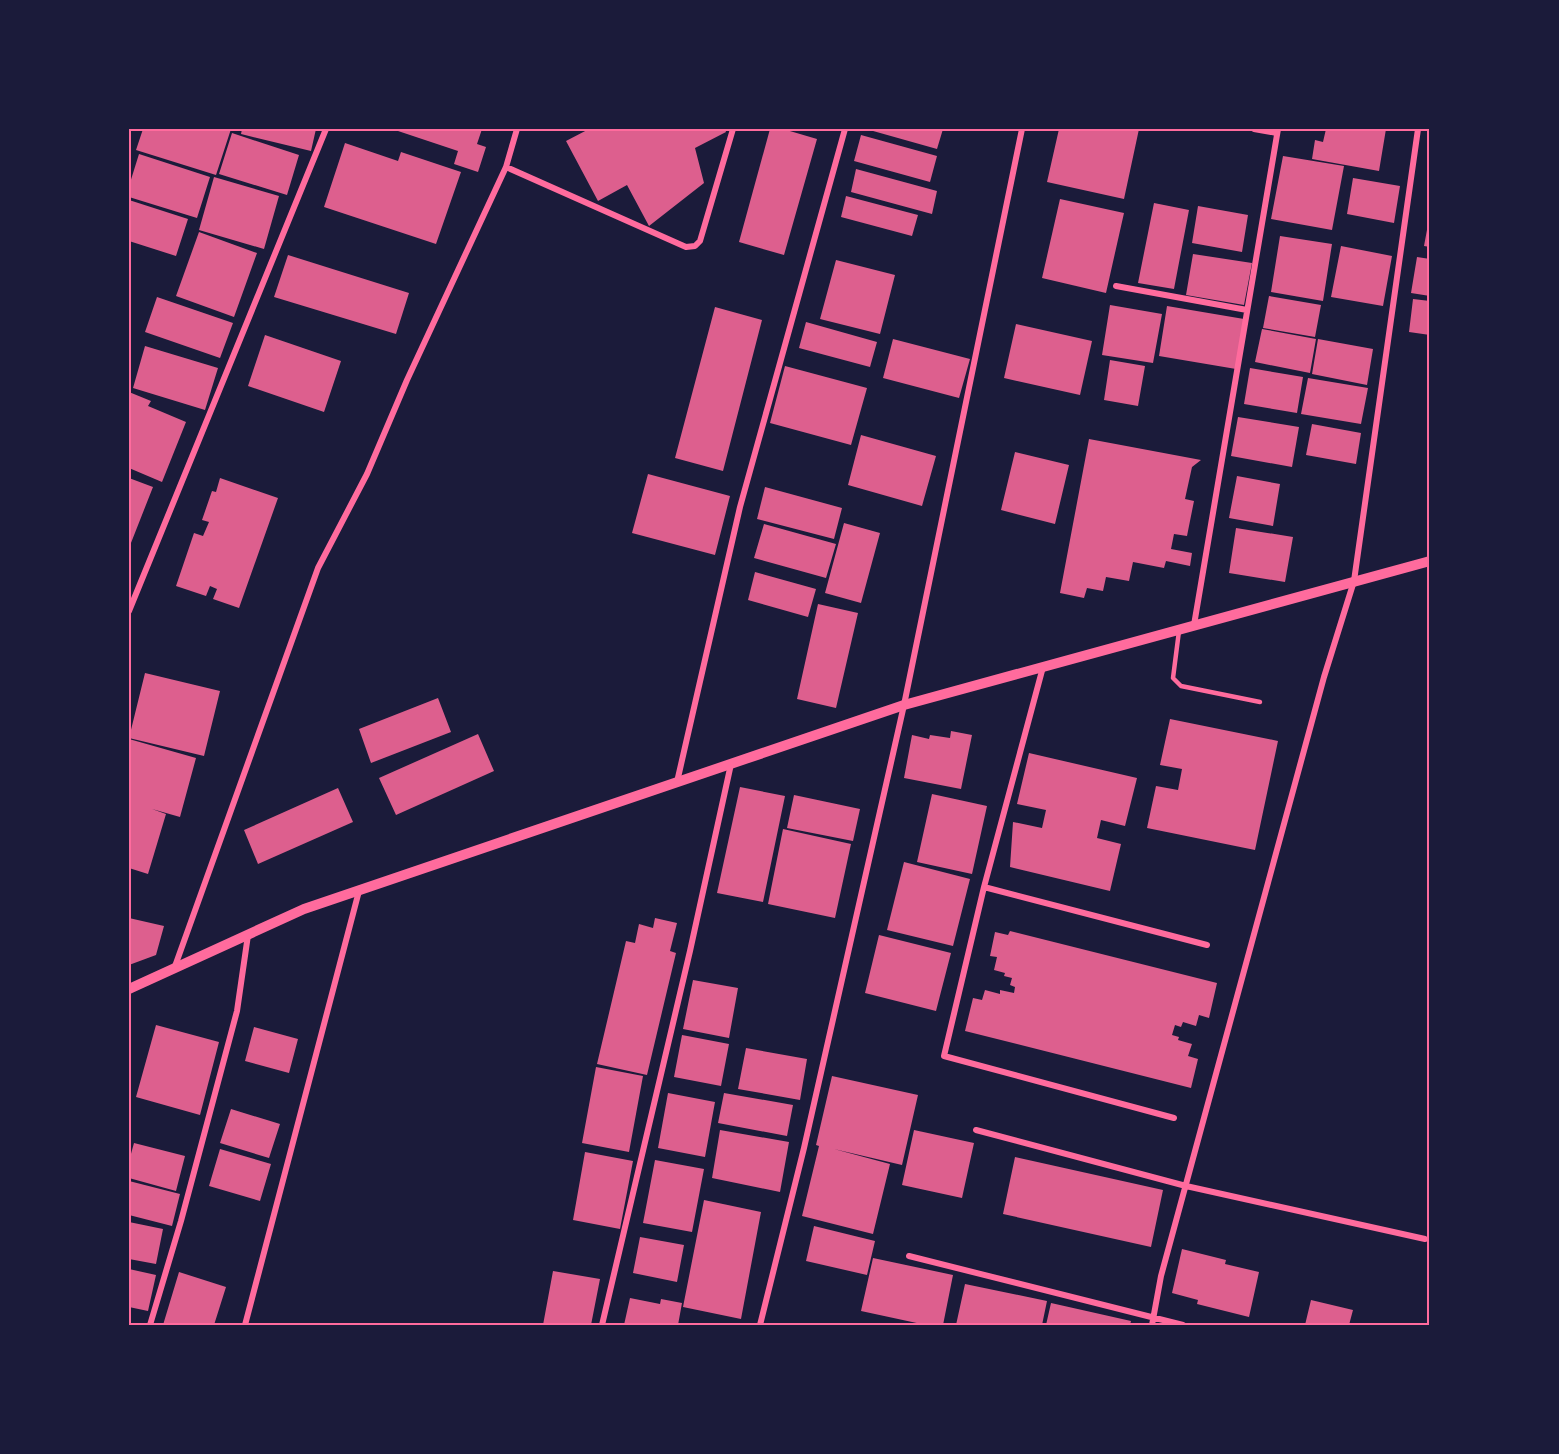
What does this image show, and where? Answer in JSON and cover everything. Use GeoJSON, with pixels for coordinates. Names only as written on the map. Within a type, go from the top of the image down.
{"type":"FeatureCollection","features":[{"type":"Feature","properties":{"kind":"street"},"geometry":{"type":"LineString","coordinates":[[129,612],[326,129]]}},
{"type":"Feature","properties":{"kind":"street"},"geometry":{"type":"LineString","coordinates":[[174,969],[318,568],[367,474],[407,380],[506,167],[517,129]]}},
{"type":"Feature","properties":{"kind":"street"},"geometry":{"type":"LineString","coordinates":[[506,167],[686,247],[695,246],[700,241],[733,129]]}},
{"type":"Feature","properties":{"kind":"street"},"geometry":{"type":"LineString","coordinates":[[676,782],[740,507],[845,129]]}},
{"type":"Feature","properties":{"kind":"street"},"geometry":{"type":"LineString","coordinates":[[760,1325],[804,1148],[904,705],[1022,129]]}},
{"type":"Feature","properties":{"kind":"street"},"geometry":{"type":"LineString","coordinates":[[1194,625],[1277,131],[1254,129]]}},
{"type":"Feature","properties":{"kind":"street"},"geometry":{"type":"LineString","coordinates":[[1153,1321],[1161,1276],[1324,677],[1354,581],[1418,129]]}},
{"type":"Feature","properties":{"kind":"street"},"geometry":{"type":"LineString","coordinates":[[1116,286],[1247,309]]}},
{"type":"Feature","properties":{"kind":"street"},"geometry":{"type":"LineString","coordinates":[[129,989],[304,909],[904,705],[1430,561]]}},
{"type":"Feature","properties":{"kind":"street"},"geometry":{"type":"LineString","coordinates":[[1043,666],[984,887],[944,1056],[1174,1118]]}},
{"type":"Feature","properties":{"kind":"street"},"geometry":{"type":"LineString","coordinates":[[602,1325],[690,951],[731,764]]}},
{"type":"Feature","properties":{"kind":"street"},"geometry":{"type":"LineString","coordinates":[[984,887],[1207,945]]}},
{"type":"Feature","properties":{"kind":"street"},"geometry":{"type":"LineString","coordinates":[[244,1325],[359,890]]}},
{"type":"Feature","properties":{"kind":"street"},"geometry":{"type":"LineString","coordinates":[[150,1325],[182,1221],[237,1011],[248,934]]}},
{"type":"Feature","properties":{"kind":"street"},"geometry":{"type":"LineString","coordinates":[[976,1130],[1186,1186],[1425,1239]]}},
{"type":"Feature","properties":{"kind":"street"},"geometry":{"type":"LineString","coordinates":[[909,1256],[1153,1321],[1183,1325]]}},
{"type":"Feature","properties":{"kind":"lane"},"geometry":{"type":"LineString","coordinates":[[1179,628],[1173,678],[1181,686],[1260,702]]}},
{"type":"Feature","properties":{"kind":"building"},"geometry":{"type":"Polygon","coordinates":[[[143,129],[231,129],[216,175],[136,150],[143,129]]]}},
{"type":"Feature","properties":{"kind":"building"},"geometry":{"type":"Polygon","coordinates":[[[242,129],[316,129],[311,151],[241,134],[242,129]]]}},
{"type":"Feature","properties":{"kind":"building"},"geometry":{"type":"Polygon","coordinates":[[[392,129],[482,129],[477,144],[486,147],[478,172],[454,164],[458,151],[392,129]]]}},
{"type":"Feature","properties":{"kind":"building"},"geometry":{"type":"Polygon","coordinates":[[[589,129],[725,129],[726,132],[695,148],[704,183],[649,226],[627,185],[598,201],[566,141],[589,129]]]}},
{"type":"Feature","properties":{"kind":"building"},"geometry":{"type":"Polygon","coordinates":[[[770,129],[783,129],[817,139],[784,255],[739,242],[770,129]]]}},
{"type":"Feature","properties":{"kind":"building"},"geometry":{"type":"Polygon","coordinates":[[[866,129],[943,129],[937,149],[866,129]]]}},
{"type":"Feature","properties":{"kind":"building"},"geometry":{"type":"Polygon","coordinates":[[[1059,129],[1139,129],[1124,199],[1047,182],[1059,129]]]}},
{"type":"Feature","properties":{"kind":"building"},"geometry":{"type":"Polygon","coordinates":[[[1326,129],[1386,129],[1379,171],[1312,159],[1315,140],[1323,142],[1326,129]]]}},
{"type":"Feature","properties":{"kind":"building"},"geometry":{"type":"Polygon","coordinates":[[[232,133],[299,155],[287,195],[219,174],[232,133]]]}},
{"type":"Feature","properties":{"kind":"building"},"geometry":{"type":"Polygon","coordinates":[[[861,135],[937,156],[930,182],[854,161],[861,135]]]}},
{"type":"Feature","properties":{"kind":"building"},"geometry":{"type":"Polygon","coordinates":[[[345,143],[398,161],[401,152],[461,172],[436,244],[324,207],[345,143]]]}},
{"type":"Feature","properties":{"kind":"building"},"geometry":{"type":"Polygon","coordinates":[[[139,154],[210,177],[197,218],[129,197],[129,186],[139,154]]]}},
{"type":"Feature","properties":{"kind":"building"},"geometry":{"type":"Polygon","coordinates":[[[1283,156],[1344,166],[1332,230],[1271,219],[1283,156]]]}},
{"type":"Feature","properties":{"kind":"building"},"geometry":{"type":"Polygon","coordinates":[[[856,169],[937,191],[932,214],[851,192],[856,169]]]}},
{"type":"Feature","properties":{"kind":"building"},"geometry":{"type":"Polygon","coordinates":[[[214,177],[279,196],[264,249],[199,230],[214,177]]]}},
{"type":"Feature","properties":{"kind":"building"},"geometry":{"type":"Polygon","coordinates":[[[1353,178],[1400,186],[1394,223],[1347,214],[1353,178]]]}},
{"type":"Feature","properties":{"kind":"building"},"geometry":{"type":"Polygon","coordinates":[[[846,196],[918,215],[912,236],[841,217],[846,196]]]}},
{"type":"Feature","properties":{"kind":"building"},"geometry":{"type":"Polygon","coordinates":[[[1060,199],[1124,213],[1106,293],[1042,278],[1060,199]]]}},
{"type":"Feature","properties":{"kind":"building"},"geometry":{"type":"Polygon","coordinates":[[[129,200],[188,219],[176,256],[129,241],[129,200]]]}},
{"type":"Feature","properties":{"kind":"building"},"geometry":{"type":"Polygon","coordinates":[[[1154,203],[1189,210],[1174,289],[1138,283],[1154,203]]]}},
{"type":"Feature","properties":{"kind":"building"},"geometry":{"type":"Polygon","coordinates":[[[1198,206],[1248,215],[1242,252],[1192,243],[1198,206]]]}},
{"type":"Feature","properties":{"kind":"building"},"geometry":{"type":"Polygon","coordinates":[[[1430,219],[1430,247],[1424,246],[1430,219]]]}},
{"type":"Feature","properties":{"kind":"building"},"geometry":{"type":"Polygon","coordinates":[[[199,232],[257,253],[234,317],[176,296],[199,232]]]}},
{"type":"Feature","properties":{"kind":"building"},"geometry":{"type":"Polygon","coordinates":[[[1280,236],[1332,244],[1323,301],[1271,292],[1280,236]]]}},
{"type":"Feature","properties":{"kind":"building"},"geometry":{"type":"Polygon","coordinates":[[[1341,246],[1392,256],[1383,306],[1331,297],[1341,246]]]}},
{"type":"Feature","properties":{"kind":"building"},"geometry":{"type":"Polygon","coordinates":[[[1193,254],[1252,263],[1244,305],[1186,295],[1193,254]]]}},
{"type":"Feature","properties":{"kind":"building"},"geometry":{"type":"Polygon","coordinates":[[[288,255],[409,293],[396,334],[274,297],[288,255]]]}},
{"type":"Feature","properties":{"kind":"building"},"geometry":{"type":"Polygon","coordinates":[[[1417,257],[1430,259],[1430,296],[1411,293],[1417,257]]]}},
{"type":"Feature","properties":{"kind":"building"},"geometry":{"type":"Polygon","coordinates":[[[836,260],[895,275],[880,334],[820,319],[836,260]]]}},
{"type":"Feature","properties":{"kind":"building"},"geometry":{"type":"Polygon","coordinates":[[[1269,296],[1321,305],[1315,337],[1263,328],[1269,296]]]}},
{"type":"Feature","properties":{"kind":"building"},"geometry":{"type":"Polygon","coordinates":[[[157,297],[233,323],[220,358],[145,332],[157,297]]]}},
{"type":"Feature","properties":{"kind":"building"},"geometry":{"type":"Polygon","coordinates":[[[1413,299],[1430,301],[1430,335],[1409,332],[1413,299]]]}},
{"type":"Feature","properties":{"kind":"building"},"geometry":{"type":"Polygon","coordinates":[[[1110,305],[1162,314],[1153,363],[1102,355],[1110,305]]]}},
{"type":"Feature","properties":{"kind":"building"},"geometry":{"type":"Polygon","coordinates":[[[1167,306],[1244,319],[1236,369],[1159,356],[1167,306]]]}},
{"type":"Feature","properties":{"kind":"building"},"geometry":{"type":"Polygon","coordinates":[[[715,307],[762,320],[723,471],[675,458],[715,307]]]}},
{"type":"Feature","properties":{"kind":"building"},"geometry":{"type":"Polygon","coordinates":[[[806,322],[877,342],[870,367],[799,348],[806,322]]]}},
{"type":"Feature","properties":{"kind":"building"},"geometry":{"type":"Polygon","coordinates":[[[1016,324],[1092,341],[1080,395],[1004,378],[1016,324]]]}},
{"type":"Feature","properties":{"kind":"building"},"geometry":{"type":"Polygon","coordinates":[[[1262,329],[1316,339],[1310,373],[1255,362],[1262,329]]]}},
{"type":"Feature","properties":{"kind":"building"},"geometry":{"type":"Polygon","coordinates":[[[265,335],[341,361],[324,412],[248,386],[265,335]]]}},
{"type":"Feature","properties":{"kind":"building"},"geometry":{"type":"Polygon","coordinates":[[[893,339],[970,359],[959,398],[883,378],[893,339]]]}},
{"type":"Feature","properties":{"kind":"building"},"geometry":{"type":"Polygon","coordinates":[[[1318,339],[1373,349],[1367,385],[1312,374],[1318,339]]]}},
{"type":"Feature","properties":{"kind":"building"},"geometry":{"type":"Polygon","coordinates":[[[145,346],[218,368],[205,410],[133,388],[145,346]]]}},
{"type":"Feature","properties":{"kind":"building"},"geometry":{"type":"Polygon","coordinates":[[[1110,360],[1145,366],[1138,406],[1104,400],[1110,360]]]}},
{"type":"Feature","properties":{"kind":"building"},"geometry":{"type":"Polygon","coordinates":[[[785,366],[867,388],[851,445],[770,423],[785,366]]]}},
{"type":"Feature","properties":{"kind":"building"},"geometry":{"type":"Polygon","coordinates":[[[1250,368],[1303,377],[1297,413],[1244,404],[1250,368]]]}},
{"type":"Feature","properties":{"kind":"building"},"geometry":{"type":"Polygon","coordinates":[[[1308,378],[1368,388],[1361,424],[1301,414],[1308,378]]]}},
{"type":"Feature","properties":{"kind":"building"},"geometry":{"type":"Polygon","coordinates":[[[129,392],[151,401],[148,406],[186,422],[162,482],[129,468],[129,392]]]}},
{"type":"Feature","properties":{"kind":"building"},"geometry":{"type":"Polygon","coordinates":[[[1238,417],[1299,427],[1292,467],[1231,456],[1238,417]]]}},
{"type":"Feature","properties":{"kind":"building"},"geometry":{"type":"Polygon","coordinates":[[[1312,424],[1361,433],[1356,464],[1306,455],[1312,424]]]}},
{"type":"Feature","properties":{"kind":"building"},"geometry":{"type":"Polygon","coordinates":[[[861,435],[936,456],[922,506],[848,485],[861,435]]]}},
{"type":"Feature","properties":{"kind":"building"},"geometry":{"type":"Polygon","coordinates":[[[1089,439],[1201,460],[1192,467],[1185,499],[1194,501],[1187,536],[1174,534],[1171,549],[1192,553],[1190,566],[1166,561],[1164,568],[1133,562],[1129,581],[1106,577],[1103,591],[1087,588],[1084,598],[1060,593],[1089,439]]]}},
{"type":"Feature","properties":{"kind":"building"},"geometry":{"type":"Polygon","coordinates":[[[1015,452],[1069,465],[1055,524],[1001,510],[1015,452]]]}},
{"type":"Feature","properties":{"kind":"building"},"geometry":{"type":"Polygon","coordinates":[[[648,474],[730,496],[715,555],[632,533],[648,474]]]}},
{"type":"Feature","properties":{"kind":"building"},"geometry":{"type":"Polygon","coordinates":[[[1237,476],[1280,484],[1273,526],[1229,518],[1237,476]]]}},
{"type":"Feature","properties":{"kind":"building"},"geometry":{"type":"Polygon","coordinates":[[[129,478],[153,487],[129,548],[129,478]]]}},
{"type":"Feature","properties":{"kind":"building"},"geometry":{"type":"Polygon","coordinates":[[[220,478],[278,498],[239,608],[213,599],[217,589],[210,586],[206,596],[176,586],[194,533],[203,536],[209,522],[202,520],[212,491],[216,492],[220,478]]]}},
{"type":"Feature","properties":{"kind":"building"},"geometry":{"type":"Polygon","coordinates":[[[765,487],[842,508],[834,539],[757,519],[765,487]]]}},
{"type":"Feature","properties":{"kind":"building"},"geometry":{"type":"Polygon","coordinates":[[[844,523],[880,533],[861,603],[825,593],[844,523]]]}},
{"type":"Feature","properties":{"kind":"building"},"geometry":{"type":"Polygon","coordinates":[[[764,524],[836,544],[826,578],[754,558],[764,524]]]}},
{"type":"Feature","properties":{"kind":"building"},"geometry":{"type":"Polygon","coordinates":[[[1236,528],[1293,537],[1285,582],[1229,573],[1236,528]]]}},
{"type":"Feature","properties":{"kind":"building"},"geometry":{"type":"Polygon","coordinates":[[[755,572],[816,589],[808,617],[748,600],[755,572]]]}},
{"type":"Feature","properties":{"kind":"building"},"geometry":{"type":"Polygon","coordinates":[[[818,604],[858,613],[836,708],[797,699],[818,604]]]}},
{"type":"Feature","properties":{"kind":"building"},"geometry":{"type":"Polygon","coordinates":[[[145,673],[220,691],[204,756],[129,738],[145,673]]]}},
{"type":"Feature","properties":{"kind":"building"},"geometry":{"type":"Polygon","coordinates":[[[438,698],[451,732],[371,763],[359,729],[438,698]]]}},
{"type":"Feature","properties":{"kind":"building"},"geometry":{"type":"Polygon","coordinates":[[[1170,719],[1278,741],[1255,850],[1147,828],[1156,786],[1178,790],[1182,769],[1160,765],[1170,719]]]}},
{"type":"Feature","properties":{"kind":"building"},"geometry":{"type":"Polygon","coordinates":[[[951,731],[972,735],[961,789],[904,778],[912,735],[929,739],[930,735],[950,738],[951,731]]]}},
{"type":"Feature","properties":{"kind":"building"},"geometry":{"type":"Polygon","coordinates":[[[478,734],[494,771],[396,815],[379,778],[478,734]]]}},
{"type":"Feature","properties":{"kind":"building"},"geometry":{"type":"Polygon","coordinates":[[[129,739],[196,758],[180,817],[152,809],[166,814],[148,874],[129,868],[129,739]]]}},
{"type":"Feature","properties":{"kind":"building"},"geometry":{"type":"Polygon","coordinates":[[[1029,753],[1137,778],[1125,826],[1101,820],[1097,838],[1121,844],[1110,891],[1010,867],[1013,822],[1042,828],[1046,810],[1017,804],[1029,753]]]}},
{"type":"Feature","properties":{"kind":"building"},"geometry":{"type":"Polygon","coordinates":[[[740,787],[785,796],[763,902],[717,893],[740,787]]]}},
{"type":"Feature","properties":{"kind":"building"},"geometry":{"type":"Polygon","coordinates":[[[338,788],[353,822],[258,864],[244,830],[338,788]]]}},
{"type":"Feature","properties":{"kind":"building"},"geometry":{"type":"Polygon","coordinates":[[[932,794],[987,806],[972,874],[917,862],[932,794]]]}},
{"type":"Feature","properties":{"kind":"building"},"geometry":{"type":"Polygon","coordinates":[[[794,795],[860,809],[853,841],[787,828],[794,795]]]}},
{"type":"Feature","properties":{"kind":"building"},"geometry":{"type":"Polygon","coordinates":[[[783,829],[851,844],[835,918],[768,904],[783,829]]]}},
{"type":"Feature","properties":{"kind":"building"},"geometry":{"type":"Polygon","coordinates":[[[904,862],[970,879],[953,946],[887,930],[904,862]]]}},
{"type":"Feature","properties":{"kind":"building"},"geometry":{"type":"Polygon","coordinates":[[[129,918],[164,926],[156,955],[129,965],[129,918]]]}},
{"type":"Feature","properties":{"kind":"building"},"geometry":{"type":"Polygon","coordinates":[[[655,918],[677,923],[670,951],[676,953],[647,1075],[597,1064],[626,941],[635,943],[639,924],[653,928],[655,918]]]}},
{"type":"Feature","properties":{"kind":"building"},"geometry":{"type":"Polygon","coordinates":[[[1010,931],[1217,983],[1209,1018],[1199,1015],[1196,1026],[1183,1022],[1181,1027],[1175,1025],[1172,1035],[1179,1037],[1178,1040],[1192,1044],[1188,1056],[1198,1059],[1191,1088],[965,1031],[973,998],[982,1000],[985,990],[1000,994],[1000,990],[1014,993],[1015,987],[1010,985],[1012,978],[994,970],[997,957],[990,956],[995,932],[1008,935],[1010,931]]]}},
{"type":"Feature","properties":{"kind":"building"},"geometry":{"type":"Polygon","coordinates":[[[879,935],[951,953],[936,1011],[865,993],[879,935]]]}},
{"type":"Feature","properties":{"kind":"building"},"geometry":{"type":"Polygon","coordinates":[[[693,980],[738,988],[729,1038],[683,1029],[693,980]]]}},
{"type":"Feature","properties":{"kind":"building"},"geometry":{"type":"Polygon","coordinates":[[[156,1025],[219,1042],[200,1115],[136,1097],[156,1025]]]}},
{"type":"Feature","properties":{"kind":"building"},"geometry":{"type":"Polygon","coordinates":[[[254,1027],[298,1039],[289,1073],[245,1061],[254,1027]]]}},
{"type":"Feature","properties":{"kind":"building"},"geometry":{"type":"Polygon","coordinates":[[[682,1035],[729,1044],[721,1086],[674,1077],[682,1035]]]}},
{"type":"Feature","properties":{"kind":"building"},"geometry":{"type":"Polygon","coordinates":[[[746,1048],[807,1059],[800,1100],[738,1089],[746,1048]]]}},
{"type":"Feature","properties":{"kind":"building"},"geometry":{"type":"Polygon","coordinates":[[[596,1067],[643,1076],[629,1152],[582,1143],[596,1067]]]}},
{"type":"Feature","properties":{"kind":"building"},"geometry":{"type":"Polygon","coordinates":[[[832,1076],[918,1095],[902,1165],[834,1149],[890,1164],[873,1234],[802,1216],[819,1146],[816,1145],[832,1076]]]}},
{"type":"Feature","properties":{"kind":"building"},"geometry":{"type":"Polygon","coordinates":[[[668,1093],[715,1102],[705,1157],[658,1148],[668,1093]]]}},
{"type":"Feature","properties":{"kind":"building"},"geometry":{"type":"Polygon","coordinates":[[[724,1093],[793,1105],[787,1136],[718,1123],[724,1093]]]}},
{"type":"Feature","properties":{"kind":"building"},"geometry":{"type":"Polygon","coordinates":[[[231,1109],[280,1124],[269,1158],[220,1143],[231,1109]]]}},
{"type":"Feature","properties":{"kind":"building"},"geometry":{"type":"Polygon","coordinates":[[[720,1130],[789,1142],[780,1192],[712,1178],[720,1130]]]}},
{"type":"Feature","properties":{"kind":"building"},"geometry":{"type":"Polygon","coordinates":[[[914,1130],[974,1143],[962,1198],[902,1185],[914,1130]]]}},
{"type":"Feature","properties":{"kind":"building"},"geometry":{"type":"Polygon","coordinates":[[[134,1143],[185,1156],[176,1191],[129,1178],[129,1161],[134,1143]]]}},
{"type":"Feature","properties":{"kind":"building"},"geometry":{"type":"Polygon","coordinates":[[[220,1149],[271,1164],[260,1201],[209,1186],[220,1149]]]}},
{"type":"Feature","properties":{"kind":"building"},"geometry":{"type":"Polygon","coordinates":[[[585,1152],[633,1161],[620,1229],[573,1220],[585,1152]]]}},
{"type":"Feature","properties":{"kind":"building"},"geometry":{"type":"Polygon","coordinates":[[[1015,1157],[1163,1190],[1151,1247],[1003,1214],[1015,1157]]]}},
{"type":"Feature","properties":{"kind":"building"},"geometry":{"type":"Polygon","coordinates":[[[655,1160],[704,1169],[692,1232],[643,1223],[655,1160]]]}},
{"type":"Feature","properties":{"kind":"building"},"geometry":{"type":"Polygon","coordinates":[[[129,1181],[180,1194],[172,1226],[129,1215],[129,1181]]]}},
{"type":"Feature","properties":{"kind":"building"},"geometry":{"type":"Polygon","coordinates":[[[704,1200],[761,1212],[741,1319],[683,1307],[704,1200]]]}},
{"type":"Feature","properties":{"kind":"building"},"geometry":{"type":"Polygon","coordinates":[[[129,1222],[163,1229],[156,1264],[129,1259],[129,1222]]]}},
{"type":"Feature","properties":{"kind":"building"},"geometry":{"type":"Polygon","coordinates":[[[814,1226],[875,1241],[867,1275],[806,1261],[814,1226]]]}},
{"type":"Feature","properties":{"kind":"building"},"geometry":{"type":"Polygon","coordinates":[[[640,1237],[684,1245],[677,1282],[633,1273],[640,1237]]]}},
{"type":"Feature","properties":{"kind":"building"},"geometry":{"type":"Polygon","coordinates":[[[1182,1249],[1226,1260],[1225,1264],[1259,1272],[1249,1317],[1197,1304],[1198,1300],[1172,1293],[1182,1249]]]}},
{"type":"Feature","properties":{"kind":"building"},"geometry":{"type":"Polygon","coordinates":[[[873,1258],[953,1275],[943,1325],[926,1325],[861,1311],[873,1258]]]}},
{"type":"Feature","properties":{"kind":"building"},"geometry":{"type":"Polygon","coordinates":[[[129,1269],[156,1275],[148,1311],[129,1307],[129,1269]]]}},
{"type":"Feature","properties":{"kind":"building"},"geometry":{"type":"Polygon","coordinates":[[[553,1271],[600,1279],[591,1325],[543,1325],[553,1271]]]}},
{"type":"Feature","properties":{"kind":"building"},"geometry":{"type":"Polygon","coordinates":[[[179,1272],[226,1287],[214,1325],[163,1325],[179,1272]]]}},
{"type":"Feature","properties":{"kind":"building"},"geometry":{"type":"Polygon","coordinates":[[[965,1284],[1047,1301],[1042,1325],[956,1325],[965,1284]]]}},
{"type":"Feature","properties":{"kind":"building"},"geometry":{"type":"Polygon","coordinates":[[[630,1298],[660,1304],[661,1299],[682,1303],[678,1325],[624,1325],[630,1298]]]}},
{"type":"Feature","properties":{"kind":"building"},"geometry":{"type":"Polygon","coordinates":[[[1311,1300],[1353,1310],[1349,1325],[1305,1325],[1311,1300]]]}},
{"type":"Feature","properties":{"kind":"building"},"geometry":{"type":"Polygon","coordinates":[[[1051,1303],[1131,1321],[1130,1325],[1046,1325],[1051,1303]]]}}]}
